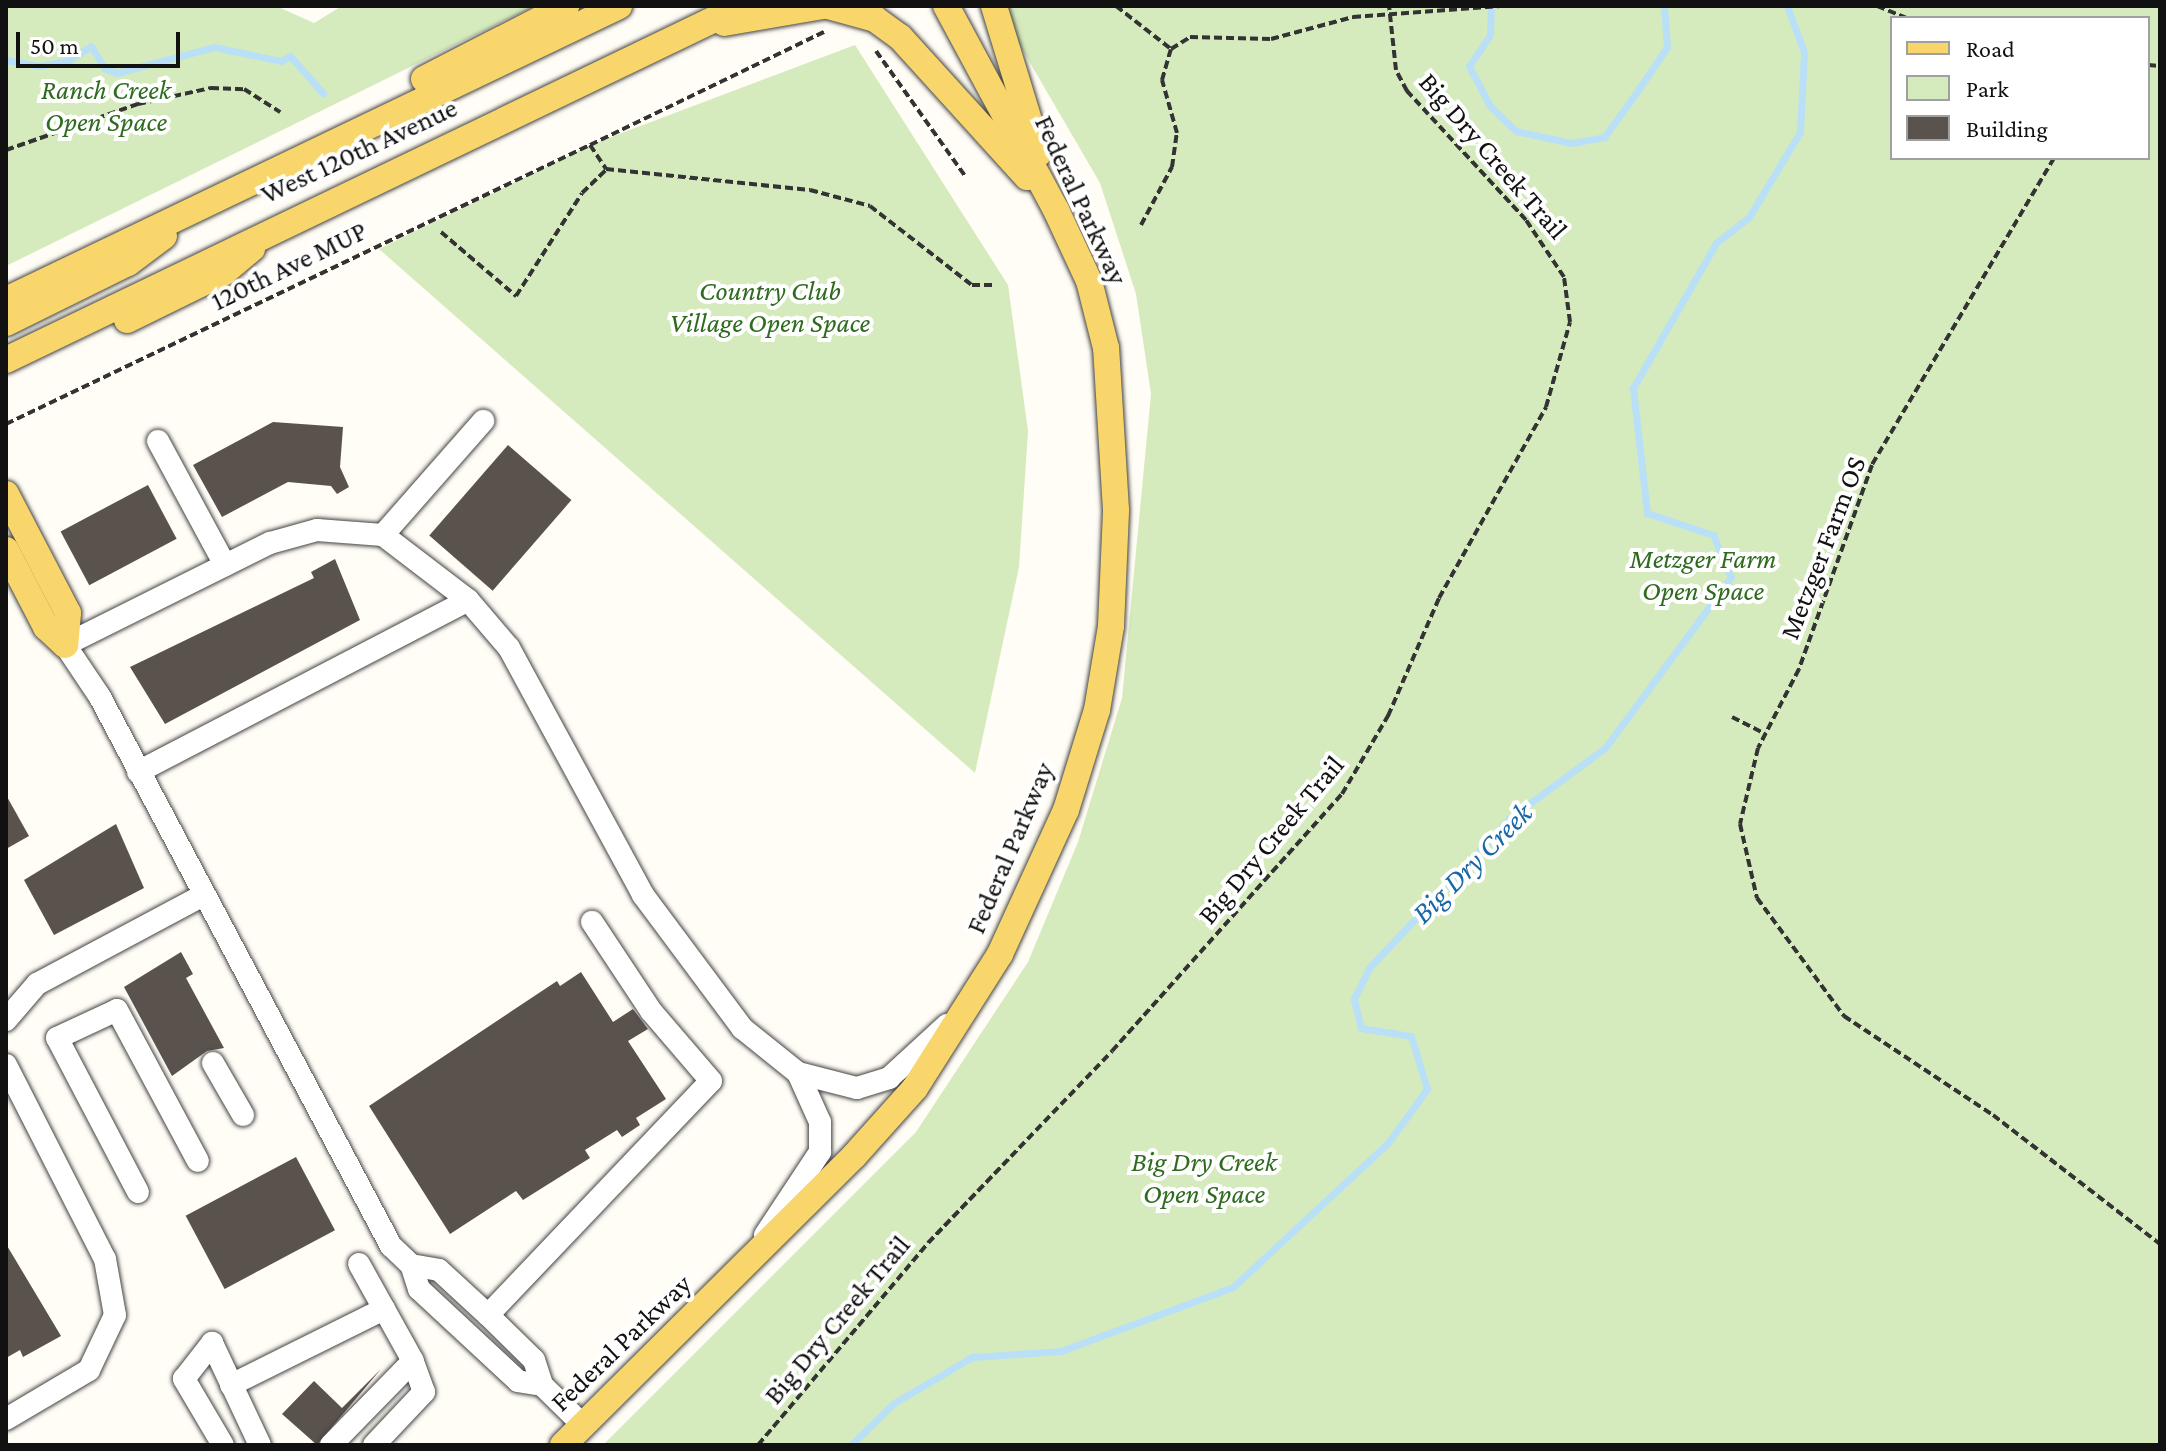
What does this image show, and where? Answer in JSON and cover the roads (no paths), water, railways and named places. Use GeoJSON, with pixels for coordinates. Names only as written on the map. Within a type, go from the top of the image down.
{"type":"FeatureCollection","features":[{"type":"Feature","properties":{"kind":"main road"},"geometry":{"type":"LineString","coordinates":[[294,159],[396,94],[566,6]]}},
{"type":"Feature","properties":{"kind":"main road","name":"West 120th Avenue"},"geometry":{"type":"LineString","coordinates":[[6,300],[294,159],[619,6]]}},
{"type":"Feature","properties":{"kind":"main road","name":"West 120th Avenue"},"geometry":{"type":"LineString","coordinates":[[6,360],[289,219],[742,6]]}},
{"type":"Feature","properties":{"kind":"main road"},"geometry":{"type":"LineString","coordinates":[[693,29],[825,6],[875,19],[900,37],[1056,210]]}},
{"type":"Feature","properties":{"kind":"main road","name":"Federal Parkway"},"geometry":{"type":"LineString","coordinates":[[563,1445],[744,1266],[915,1088],[973,999],[1066,810],[1097,710],[1111,626],[1116,510],[1106,348],[1089,281],[1056,210],[946,6]]}},
{"type":"Feature","properties":{"kind":"main road"},"geometry":{"type":"LineString","coordinates":[[994,6],[1056,210]]}},
{"type":"Feature","properties":{"kind":"main road"},"geometry":{"type":"LineString","coordinates":[[6,323],[128,263],[208,202]]}},
{"type":"Feature","properties":{"kind":"main road"},"geometry":{"type":"LineString","coordinates":[[6,381],[223,273],[289,219]]}},
{"type":"Feature","properties":{"kind":"main road"},"geometry":{"type":"LineString","coordinates":[[6,494],[68,613],[65,645]]}},
{"type":"Feature","properties":{"kind":"main road"},"geometry":{"type":"LineString","coordinates":[[6,550],[46,627],[65,645]]}},
{"type":"Feature","properties":{"kind":"street"},"geometry":{"type":"LineString","coordinates":[[383,535],[483,421]]}},
{"type":"Feature","properties":{"kind":"street"},"geometry":{"type":"LineString","coordinates":[[158,441],[225,565]]}},
{"type":"Feature","properties":{"kind":"street"},"geometry":{"type":"LineString","coordinates":[[542,1385],[518,1381],[419,1289],[411,1265],[373,1217],[138,772],[65,645],[225,565],[317,530],[383,535],[468,600],[529,677],[643,895],[693,970],[742,1028],[798,1073],[857,1088],[889,1078],[973,999]]}},
{"type":"Feature","properties":{"kind":"street"},"geometry":{"type":"LineString","coordinates":[[138,772],[468,600]]}},
{"type":"Feature","properties":{"kind":"street"},"geometry":{"type":"LineString","coordinates":[[6,1020],[37,984],[202,896]]}},
{"type":"Feature","properties":{"kind":"street"},"geometry":{"type":"LineString","coordinates":[[488,1315],[711,1081],[627,980],[592,922]]}},
{"type":"Feature","properties":{"kind":"street"},"geometry":{"type":"LineString","coordinates":[[138,1192],[57,1038],[117,1010],[198,1161]]}},
{"type":"Feature","properties":{"kind":"street"},"geometry":{"type":"LineString","coordinates":[[213,1063],[243,1115]]}},
{"type":"Feature","properties":{"kind":"street"},"geometry":{"type":"LineString","coordinates":[[6,1065],[105,1259],[115,1315],[89,1370],[6,1419]]}},
{"type":"Feature","properties":{"kind":"street"},"geometry":{"type":"LineString","coordinates":[[744,1266],[820,1152],[820,1122],[798,1073]]}},
{"type":"Feature","properties":{"kind":"street"},"geometry":{"type":"LineString","coordinates":[[359,1264],[413,1361],[424,1392],[374,1445]]}},
{"type":"Feature","properties":{"kind":"street"},"geometry":{"type":"LineString","coordinates":[[411,1265],[439,1270],[488,1315],[534,1360],[542,1385],[583,1425]]}},
{"type":"Feature","properties":{"kind":"street"},"geometry":{"type":"LineString","coordinates":[[231,1385],[384,1309]]}},
{"type":"Feature","properties":{"kind":"street"},"geometry":{"type":"LineString","coordinates":[[223,1445],[184,1379],[212,1343],[260,1445]]}},
{"type":"Feature","properties":{"kind":"street"},"geometry":{"type":"LineString","coordinates":[[331,1445],[413,1361]]}},
{"type":"Feature","properties":{"kind":"waterway","name":"Big Dry Creek"},"geometry":{"type":"LineString","coordinates":[[1491,6],[1490,35],[1469,66],[1490,106],[1516,131],[1571,143],[1604,137],[1634,96],[1667,47],[1664,6]]}},
{"type":"Feature","properties":{"kind":"waterway","name":"Big Dry Creek"},"geometry":{"type":"LineString","coordinates":[[851,1445],[894,1403],[972,1357],[1061,1351],[1233,1287],[1388,1143],[1427,1089],[1411,1036],[1361,1028],[1354,999],[1369,968],[1511,817],[1605,748],[1731,577],[1713,535],[1647,513],[1633,388],[1716,243],[1749,217],[1800,132],[1804,52],[1787,6]]}},
{"type":"Feature","properties":{"kind":"waterway"},"geometry":{"type":"LineString","coordinates":[[6,60],[39,66],[69,60],[91,46],[104,68],[117,73],[214,47],[281,61],[290,56],[323,93]]}},
{"type":"Feature","properties":{"kind":"park label","name":"Ranch Creek Open Space"},"geometry":{"type":"Point","coordinates":[106,106]}},
{"type":"Feature","properties":{"kind":"park label","name":"Country Club Village Open Space"},"geometry":{"type":"Point","coordinates":[770,307]}},
{"type":"Feature","properties":{"kind":"park label","name":"Metzger Farm Open Space"},"geometry":{"type":"Point","coordinates":[1703,575]}},
{"type":"Feature","properties":{"kind":"park label","name":"Big Dry Creek Open Space"},"geometry":{"type":"Point","coordinates":[1204,1178]}}]}
